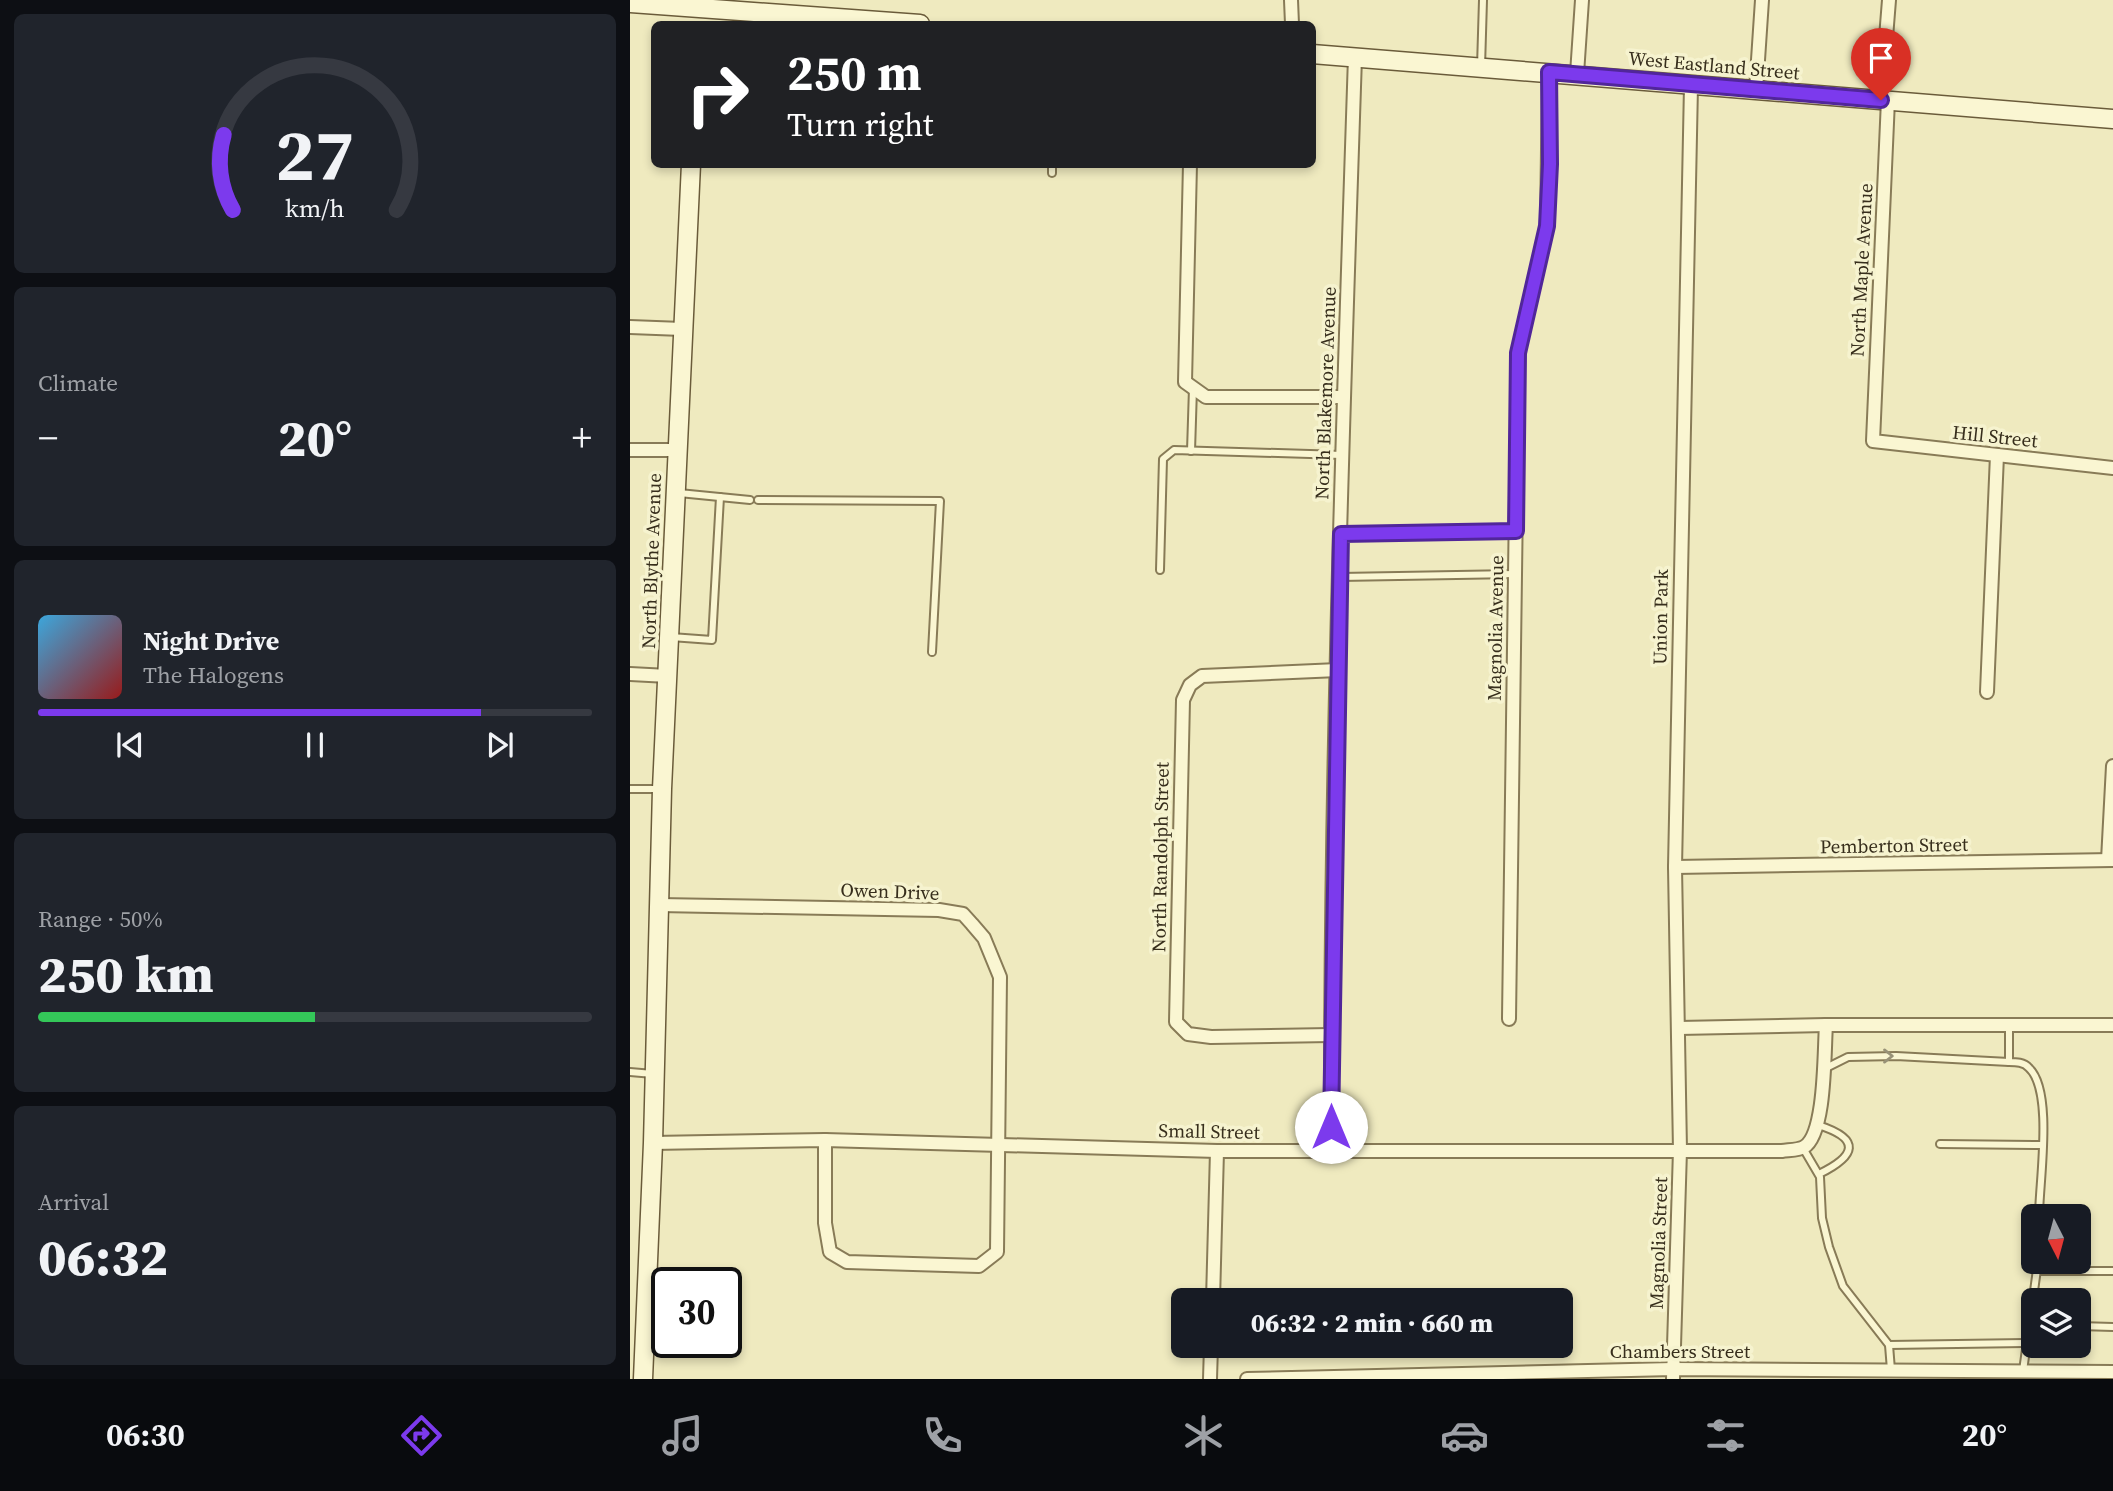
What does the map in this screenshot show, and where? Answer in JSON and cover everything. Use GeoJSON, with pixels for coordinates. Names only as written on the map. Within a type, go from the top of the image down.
{"type":"FeatureCollection","features":[{"type":"Feature","properties":{"kind":"street"},"geometry":{"type":"LineString","coordinates":[[1292,0],[1292,21]]}},
{"type":"Feature","properties":{"kind":"street"},"geometry":{"type":"LineString","coordinates":[[1577,74],[1581,0]]}},
{"type":"Feature","properties":{"kind":"street"},"geometry":{"type":"LineString","coordinates":[[1756,90],[1762,0]]}},
{"type":"Feature","properties":{"kind":"street","name":"North Maple Avenue"},"geometry":{"type":"LineString","coordinates":[[1873,441],[1889,0]]}},
{"type":"Feature","properties":{"kind":"street"},"geometry":{"type":"LineString","coordinates":[[630,3],[697,11],[869,21]]}},
{"type":"Feature","properties":{"kind":"street","name":"West Eastland Street"},"geometry":{"type":"LineString","coordinates":[[1316,54],[2113,118]]}},
{"type":"Feature","properties":{"kind":"street","name":"North Blakemore Avenue"},"geometry":{"type":"LineString","coordinates":[[1331,1150],[1343,397],[1355,57]]}},
{"type":"Feature","properties":{"kind":"street","name":"Magnolia Avenue"},"geometry":{"type":"LineString","coordinates":[[1509,1020],[1518,353],[1547,226],[1550,164],[1549,72]]}},
{"type":"Feature","properties":{"kind":"street","name":"Union Park"},"geometry":{"type":"LineString","coordinates":[[1680,1150],[1675,867],[1690,86]]}},
{"type":"Feature","properties":{"kind":"street","name":"North Blythe Avenue"},"geometry":{"type":"LineString","coordinates":[[643,1379],[641,1341],[653,1143],[662,789],[691,168]]}},
{"type":"Feature","properties":{"kind":"street"},"geometry":{"type":"LineString","coordinates":[[1190,168],[1185,383],[1206,397],[1343,397]]}},
{"type":"Feature","properties":{"kind":"street"},"geometry":{"type":"LineString","coordinates":[[630,327],[682,329]]}},
{"type":"Feature","properties":{"kind":"street","name":"Hill Street"},"geometry":{"type":"LineString","coordinates":[[1873,441],[2113,468]]}},
{"type":"Feature","properties":{"kind":"street"},"geometry":{"type":"LineString","coordinates":[[630,450],[676,450]]}},
{"type":"Feature","properties":{"kind":"street"},"geometry":{"type":"LineString","coordinates":[[1987,692],[1997,455]]}},
{"type":"Feature","properties":{"kind":"street","name":"North Randolph Street"},"geometry":{"type":"LineString","coordinates":[[1331,1035],[1211,1037],[1188,1034],[1176,1022],[1183,700],[1190,685],[1202,676],[1338,670]]}},
{"type":"Feature","properties":{"kind":"street"},"geometry":{"type":"LineString","coordinates":[[630,674],[668,676]]}},
{"type":"Feature","properties":{"kind":"street"},"geometry":{"type":"LineString","coordinates":[[2111,860],[2113,766]]}},
{"type":"Feature","properties":{"kind":"street","name":"Pemberton Street"},"geometry":{"type":"LineString","coordinates":[[1675,867],[2111,860]]}},
{"type":"Feature","properties":{"kind":"street","name":"Owen Drive"},"geometry":{"type":"LineString","coordinates":[[659,905],[939,910],[963,914],[984,939],[1000,977],[998,1252],[979,1266],[847,1262],[830,1252],[825,1223],[825,1140]]}},
{"type":"Feature","properties":{"kind":"street"},"geometry":{"type":"LineString","coordinates":[[1803,1148],[1816,1135],[1818,1125],[1826,1025]]}},
{"type":"Feature","properties":{"kind":"street"},"geometry":{"type":"LineString","coordinates":[[1679,1028],[2113,1025]]}},
{"type":"Feature","properties":{"kind":"street","name":"Small Street"},"geometry":{"type":"LineString","coordinates":[[653,1143],[825,1140],[1217,1151],[1782,1151],[1803,1148]]}},
{"type":"Feature","properties":{"kind":"street","name":"Magnolia Street"},"geometry":{"type":"LineString","coordinates":[[1673,1374],[1680,1150]]}},
{"type":"Feature","properties":{"kind":"street"},"geometry":{"type":"LineString","coordinates":[[1213,1288],[1217,1151]]}},
{"type":"Feature","properties":{"kind":"street"},"geometry":{"type":"LineString","coordinates":[[1210,1379],[1211,1358]]}},
{"type":"Feature","properties":{"kind":"street","name":"Chambers Street"},"geometry":{"type":"LineString","coordinates":[[1247,1379],[1891,1370],[2113,1372]]}},
{"type":"Feature","properties":{"kind":"lane"},"geometry":{"type":"LineString","coordinates":[[1481,69],[1483,0]]}},
{"type":"Feature","properties":{"kind":"lane"},"geometry":{"type":"LineString","coordinates":[[1191,451],[1194,388]]}},
{"type":"Feature","properties":{"kind":"lane"},"geometry":{"type":"LineString","coordinates":[[1160,570],[1163,459],[1174,450],[1342,455]]}},
{"type":"Feature","properties":{"kind":"lane"},"geometry":{"type":"LineString","coordinates":[[674,492],[754,500],[940,501],[932,652]]}},
{"type":"Feature","properties":{"kind":"lane"},"geometry":{"type":"LineString","coordinates":[[669,637],[712,640],[720,497]]}},
{"type":"Feature","properties":{"kind":"lane"},"geometry":{"type":"LineString","coordinates":[[1341,534],[1516,531]]}},
{"type":"Feature","properties":{"kind":"lane"},"geometry":{"type":"LineString","coordinates":[[1340,577],[1515,574]]}},
{"type":"Feature","properties":{"kind":"lane"},"geometry":{"type":"LineString","coordinates":[[630,789],[662,789]]}},
{"type":"Feature","properties":{"kind":"lane"},"geometry":{"type":"LineString","coordinates":[[2009,1025],[2009,1062]]}},
{"type":"Feature","properties":{"kind":"lane"},"geometry":{"type":"LineString","coordinates":[[1823,1070],[1849,1057],[1896,1056],[2022,1063],[2030,1068],[2040,1086],[2043,1115],[2039,1204]]}},
{"type":"Feature","properties":{"kind":"lane"},"geometry":{"type":"LineString","coordinates":[[630,1072],[655,1074]]}},
{"type":"Feature","properties":{"kind":"lane"},"geometry":{"type":"LineString","coordinates":[[1818,1125],[1841,1132],[1848,1141],[1849,1151],[1842,1163],[1819,1174]]}},
{"type":"Feature","properties":{"kind":"lane"},"geometry":{"type":"LineString","coordinates":[[1940,1144],[2041,1145]]}},
{"type":"Feature","properties":{"kind":"lane"},"geometry":{"type":"LineString","coordinates":[[1803,1148],[1819,1174],[1822,1218],[1843,1286],[1889,1345],[1891,1370]]}},
{"type":"Feature","properties":{"kind":"lane"},"geometry":{"type":"LineString","coordinates":[[2091,1271],[2113,1271]]}},
{"type":"Feature","properties":{"kind":"lane"},"geometry":{"type":"LineString","coordinates":[[2091,1326],[2113,1327]]}},
{"type":"Feature","properties":{"kind":"lane"},"geometry":{"type":"LineString","coordinates":[[1889,1345],[2021,1343]]}},
{"type":"Feature","properties":{"kind":"lane"},"geometry":{"type":"LineString","coordinates":[[2023,1371],[2024,1358]]}},
{"type":"Feature","properties":{"kind":"route"},"geometry":{"type":"LineString","coordinates":[[1331,1127],[1341,534],[1516,531],[1518,353],[1547,226],[1550,164],[1549,72],[1690,86],[1881,100]]}}]}
